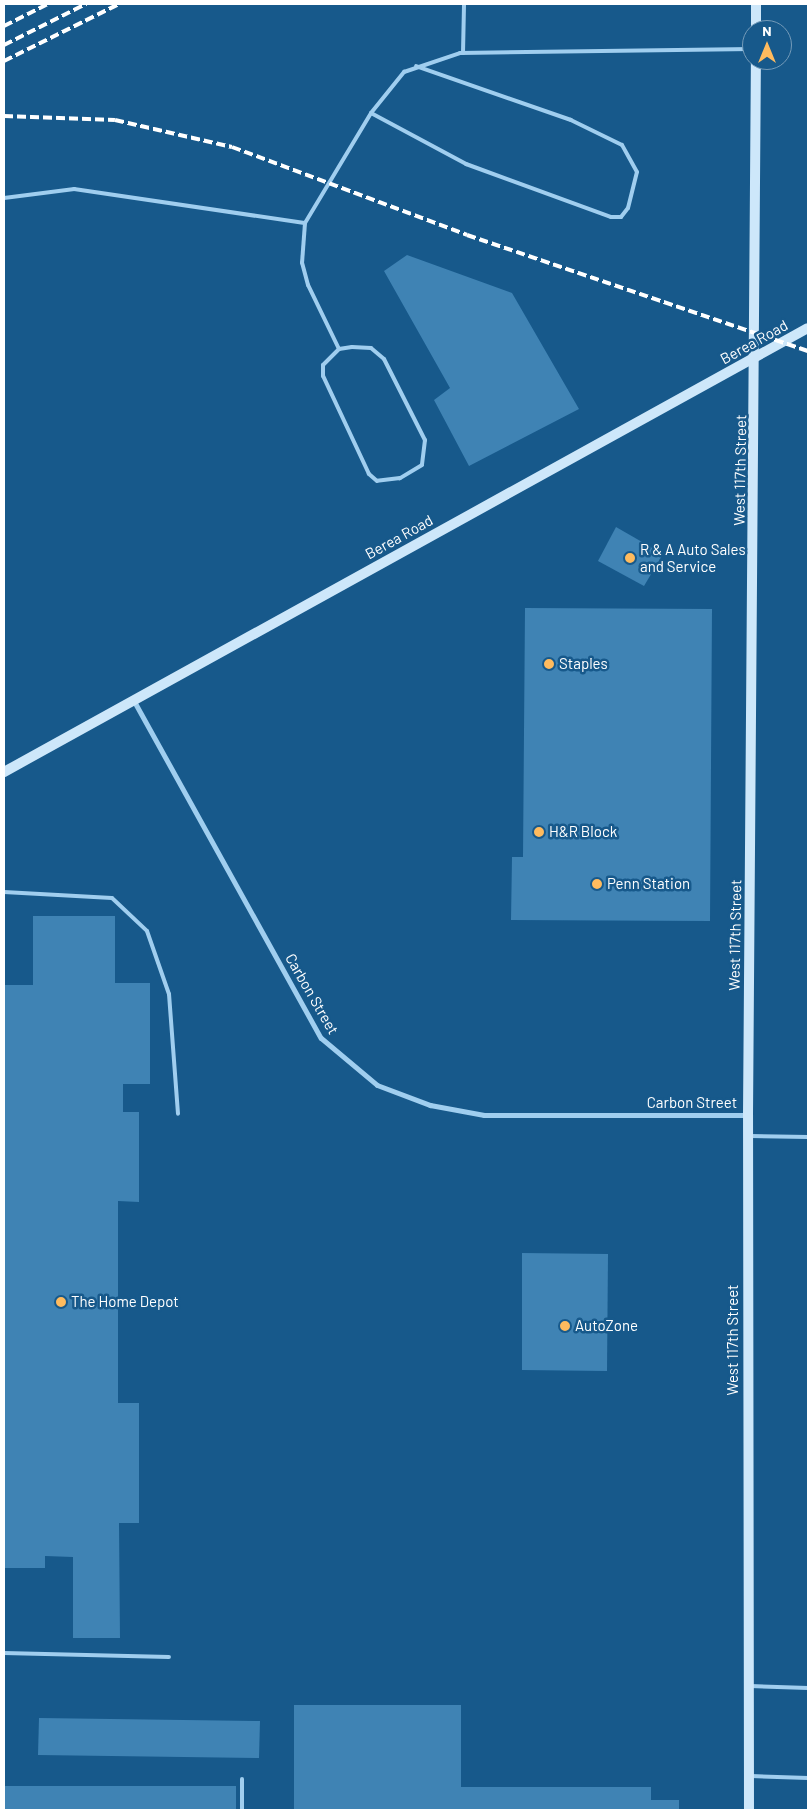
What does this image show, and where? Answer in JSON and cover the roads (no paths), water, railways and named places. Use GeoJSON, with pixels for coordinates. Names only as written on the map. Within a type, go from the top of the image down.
{"type":"FeatureCollection","features":[{"type":"Feature","properties":{"kind":"main road"},"geometry":{"type":"LineString","coordinates":[[756,4],[756,20]]}},
{"type":"Feature","properties":{"kind":"main road","name":"West 117th Street"},"geometry":{"type":"LineString","coordinates":[[749,1810],[748,1115],[756,358],[756,70]]}},
{"type":"Feature","properties":{"kind":"main road","name":"Berea Road"},"geometry":{"type":"LineString","coordinates":[[4,772],[135,702],[808,328]]}},
{"type":"Feature","properties":{"kind":"street","name":"Carbon Street"},"geometry":{"type":"LineString","coordinates":[[135,702],[321,1038],[377,1086],[430,1105],[484,1115],[748,1115]]}},
{"type":"Feature","properties":{"kind":"lane"},"geometry":{"type":"LineString","coordinates":[[463,53],[464,4]]}},
{"type":"Feature","properties":{"kind":"lane"},"geometry":{"type":"LineString","coordinates":[[339,349],[308,285],[302,263],[305,223],[371,113],[390,86],[416,66],[463,53],[742,49]]}},
{"type":"Feature","properties":{"kind":"lane"},"geometry":{"type":"LineString","coordinates":[[371,113],[476,168],[611,217],[621,216],[628,208],[637,172],[622,145],[571,120],[416,66]]}},
{"type":"Feature","properties":{"kind":"lane"},"geometry":{"type":"LineString","coordinates":[[4,198],[74,189],[305,223]]}},
{"type":"Feature","properties":{"kind":"lane"},"geometry":{"type":"LineString","coordinates":[[371,348],[384,359],[425,440],[422,465],[400,478],[377,481],[368,474],[323,376],[323,365],[339,349],[371,348]]}},
{"type":"Feature","properties":{"kind":"lane"},"geometry":{"type":"LineString","coordinates":[[4,892],[112,898],[147,931],[169,994],[178,1114]]}},
{"type":"Feature","properties":{"kind":"lane"},"geometry":{"type":"LineString","coordinates":[[748,1136],[808,1137]]}},
{"type":"Feature","properties":{"kind":"lane"},"geometry":{"type":"LineString","coordinates":[[4,1653],[169,1657]]}},
{"type":"Feature","properties":{"kind":"lane"},"geometry":{"type":"LineString","coordinates":[[748,1686],[808,1688]]}},
{"type":"Feature","properties":{"kind":"lane"},"geometry":{"type":"LineString","coordinates":[[749,1776],[808,1778]]}},
{"type":"Feature","properties":{"kind":"lane"},"geometry":{"type":"LineString","coordinates":[[242,1779],[242,1810]]}},
{"type":"Feature","properties":{"kind":"railway"},"geometry":{"type":"LineString","coordinates":[[4,26],[48,4]]}},
{"type":"Feature","properties":{"kind":"railway"},"geometry":{"type":"LineString","coordinates":[[4,45],[86,4]]}},
{"type":"Feature","properties":{"kind":"railway"},"geometry":{"type":"LineString","coordinates":[[4,61],[119,4]]}},
{"type":"Feature","properties":{"kind":"railway"},"geometry":{"type":"LineString","coordinates":[[4,116],[115,120],[232,147],[467,235],[808,351]]}},
{"type":"Feature","properties":{"kind":"place","name":"R & A Auto Sales and Service"},"geometry":{"type":"Point","coordinates":[630,558]}},
{"type":"Feature","properties":{"kind":"place","name":"Staples"},"geometry":{"type":"Point","coordinates":[549,664]}},
{"type":"Feature","properties":{"kind":"place","name":"H&R Block"},"geometry":{"type":"Point","coordinates":[539,832]}},
{"type":"Feature","properties":{"kind":"place","name":"Penn Station"},"geometry":{"type":"Point","coordinates":[597,884]}},
{"type":"Feature","properties":{"kind":"place","name":"The Home Depot"},"geometry":{"type":"Point","coordinates":[61,1302]}},
{"type":"Feature","properties":{"kind":"place","name":"AutoZone"},"geometry":{"type":"Point","coordinates":[565,1326]}}]}
